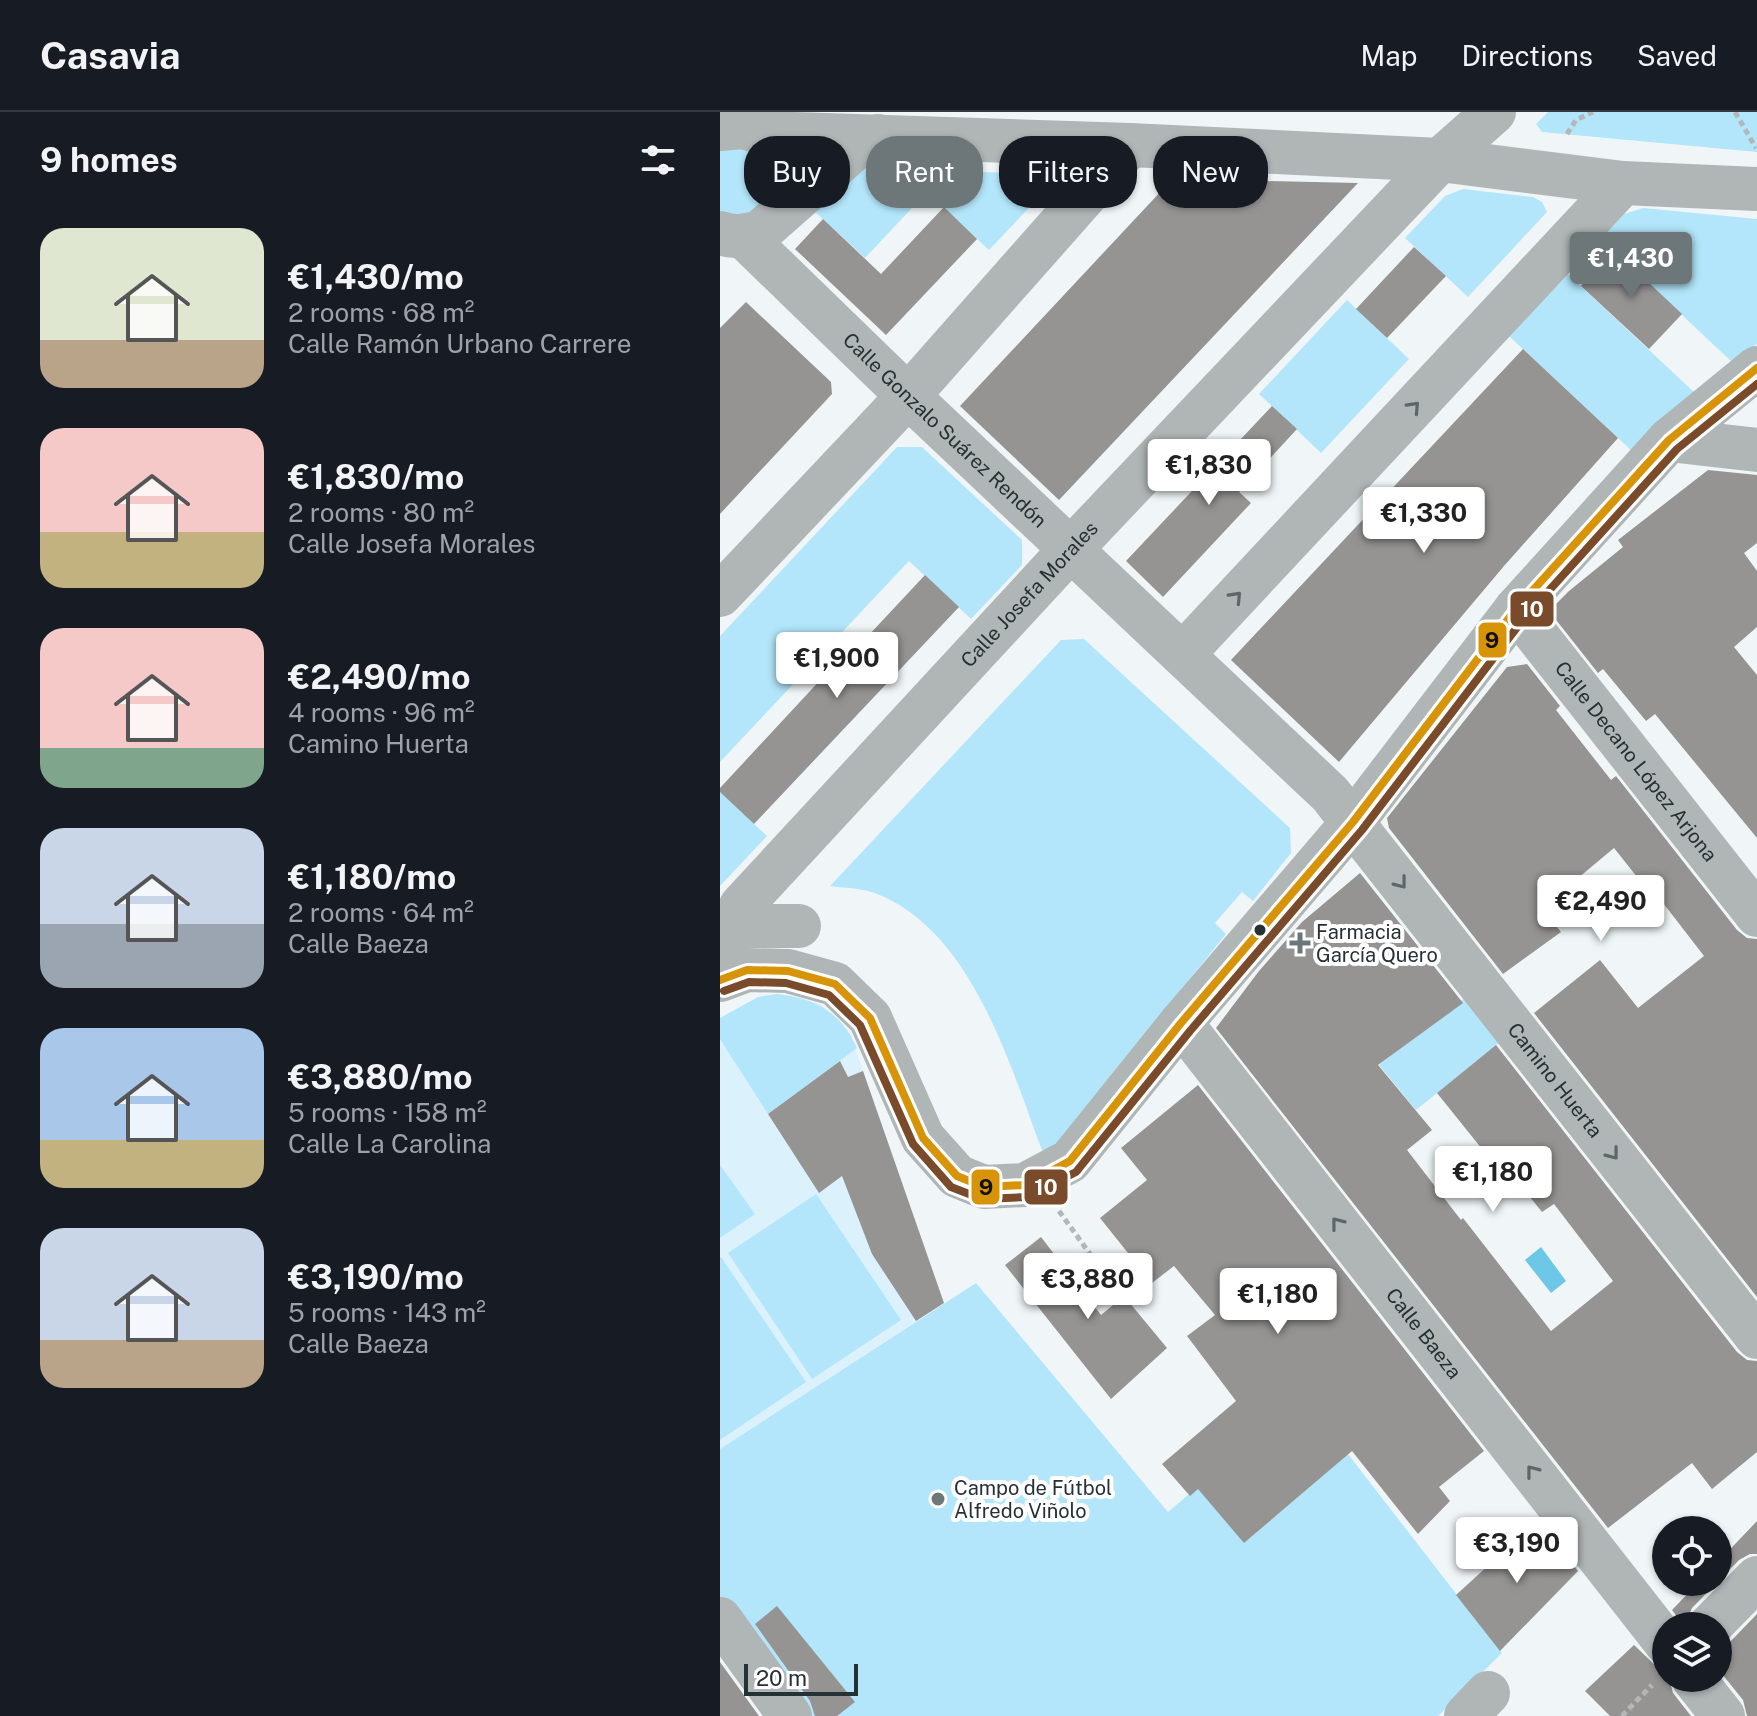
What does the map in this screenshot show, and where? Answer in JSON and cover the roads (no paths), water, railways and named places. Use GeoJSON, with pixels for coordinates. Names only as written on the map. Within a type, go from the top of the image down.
{"type":"FeatureCollection","features":[{"type":"Feature","properties":{"kind":"street","name":"Calle Josefa Morales"},"geometry":{"type":"LineString","coordinates":[[726,940],[741,906],[1071,549],[1440,160],[1494,112]]}},
{"type":"Feature","properties":{"kind":"street"},"geometry":{"type":"LineString","coordinates":[[720,129],[743,127],[764,133],[878,136]]}},
{"type":"Feature","properties":{"kind":"street"},"geometry":{"type":"LineString","coordinates":[[764,133],[786,155],[792,185],[783,213]]}},
{"type":"Feature","properties":{"kind":"street"},"geometry":{"type":"LineString","coordinates":[[728,240],[760,232],[852,151],[866,143]]}},
{"type":"Feature","properties":{"kind":"street"},"geometry":{"type":"LineString","coordinates":[[1137,145],[1440,160],[1623,183],[1757,189]]}},
{"type":"Feature","properties":{"kind":"street"},"geometry":{"type":"LineString","coordinates":[[1183,654],[1623,183]]}},
{"type":"Feature","properties":{"kind":"street"},"geometry":{"type":"LineString","coordinates":[[720,595],[908,396],[1074,208]]}},
{"type":"Feature","properties":{"kind":"street","name":"Calle Gonzalo Suárez Rendón"},"geometry":{"type":"LineString","coordinates":[[728,240],[908,396],[1330,794],[1353,822]]}},
{"type":"Feature","properties":{"kind":"street"},"geometry":{"type":"LineString","coordinates":[[720,980],[747,970],[788,971],[835,984],[870,1018],[923,1138],[957,1176],[984,1187],[1009,1176],[1025,1185],[1070,1161],[1181,1023],[1353,822],[1516,609],[1669,440],[1757,368]]}},
{"type":"Feature","properties":{"kind":"street"},"geometry":{"type":"LineString","coordinates":[[1669,440],[1757,450]]}},
{"type":"Feature","properties":{"kind":"street","name":"Calle Decano López Arjona"},"geometry":{"type":"LineString","coordinates":[[1516,609],[1757,915]]}},
{"type":"Feature","properties":{"kind":"street","name":"Camino Huerta"},"geometry":{"type":"LineString","coordinates":[[1353,822],[1757,1337]]}},
{"type":"Feature","properties":{"kind":"street"},"geometry":{"type":"LineString","coordinates":[[726,940],[799,926]]}},
{"type":"Feature","properties":{"kind":"street","name":"Calle Baeza"},"geometry":{"type":"LineString","coordinates":[[1181,1023],[1652,1643]]}},
{"type":"Feature","properties":{"kind":"street"},"geometry":{"type":"LineString","coordinates":[[1724,1612],[1757,1578]]}},
{"type":"Feature","properties":{"kind":"street"},"geometry":{"type":"LineString","coordinates":[[720,1619],[790,1716]]}},
{"type":"Feature","properties":{"kind":"street","name":"Calle Baeza"},"geometry":{"type":"LineString","coordinates":[[1697,1692],[1723,1716]]}},
{"type":"Feature","properties":{"kind":"place","name":"Farmacia García Quero"},"geometry":{"type":"Point","coordinates":[1300,943]}},
{"type":"Feature","properties":{"kind":"place","name":"Campo de Fútbol Alfredo Viñolo"},"geometry":{"type":"Point","coordinates":[938,1499]}}]}
